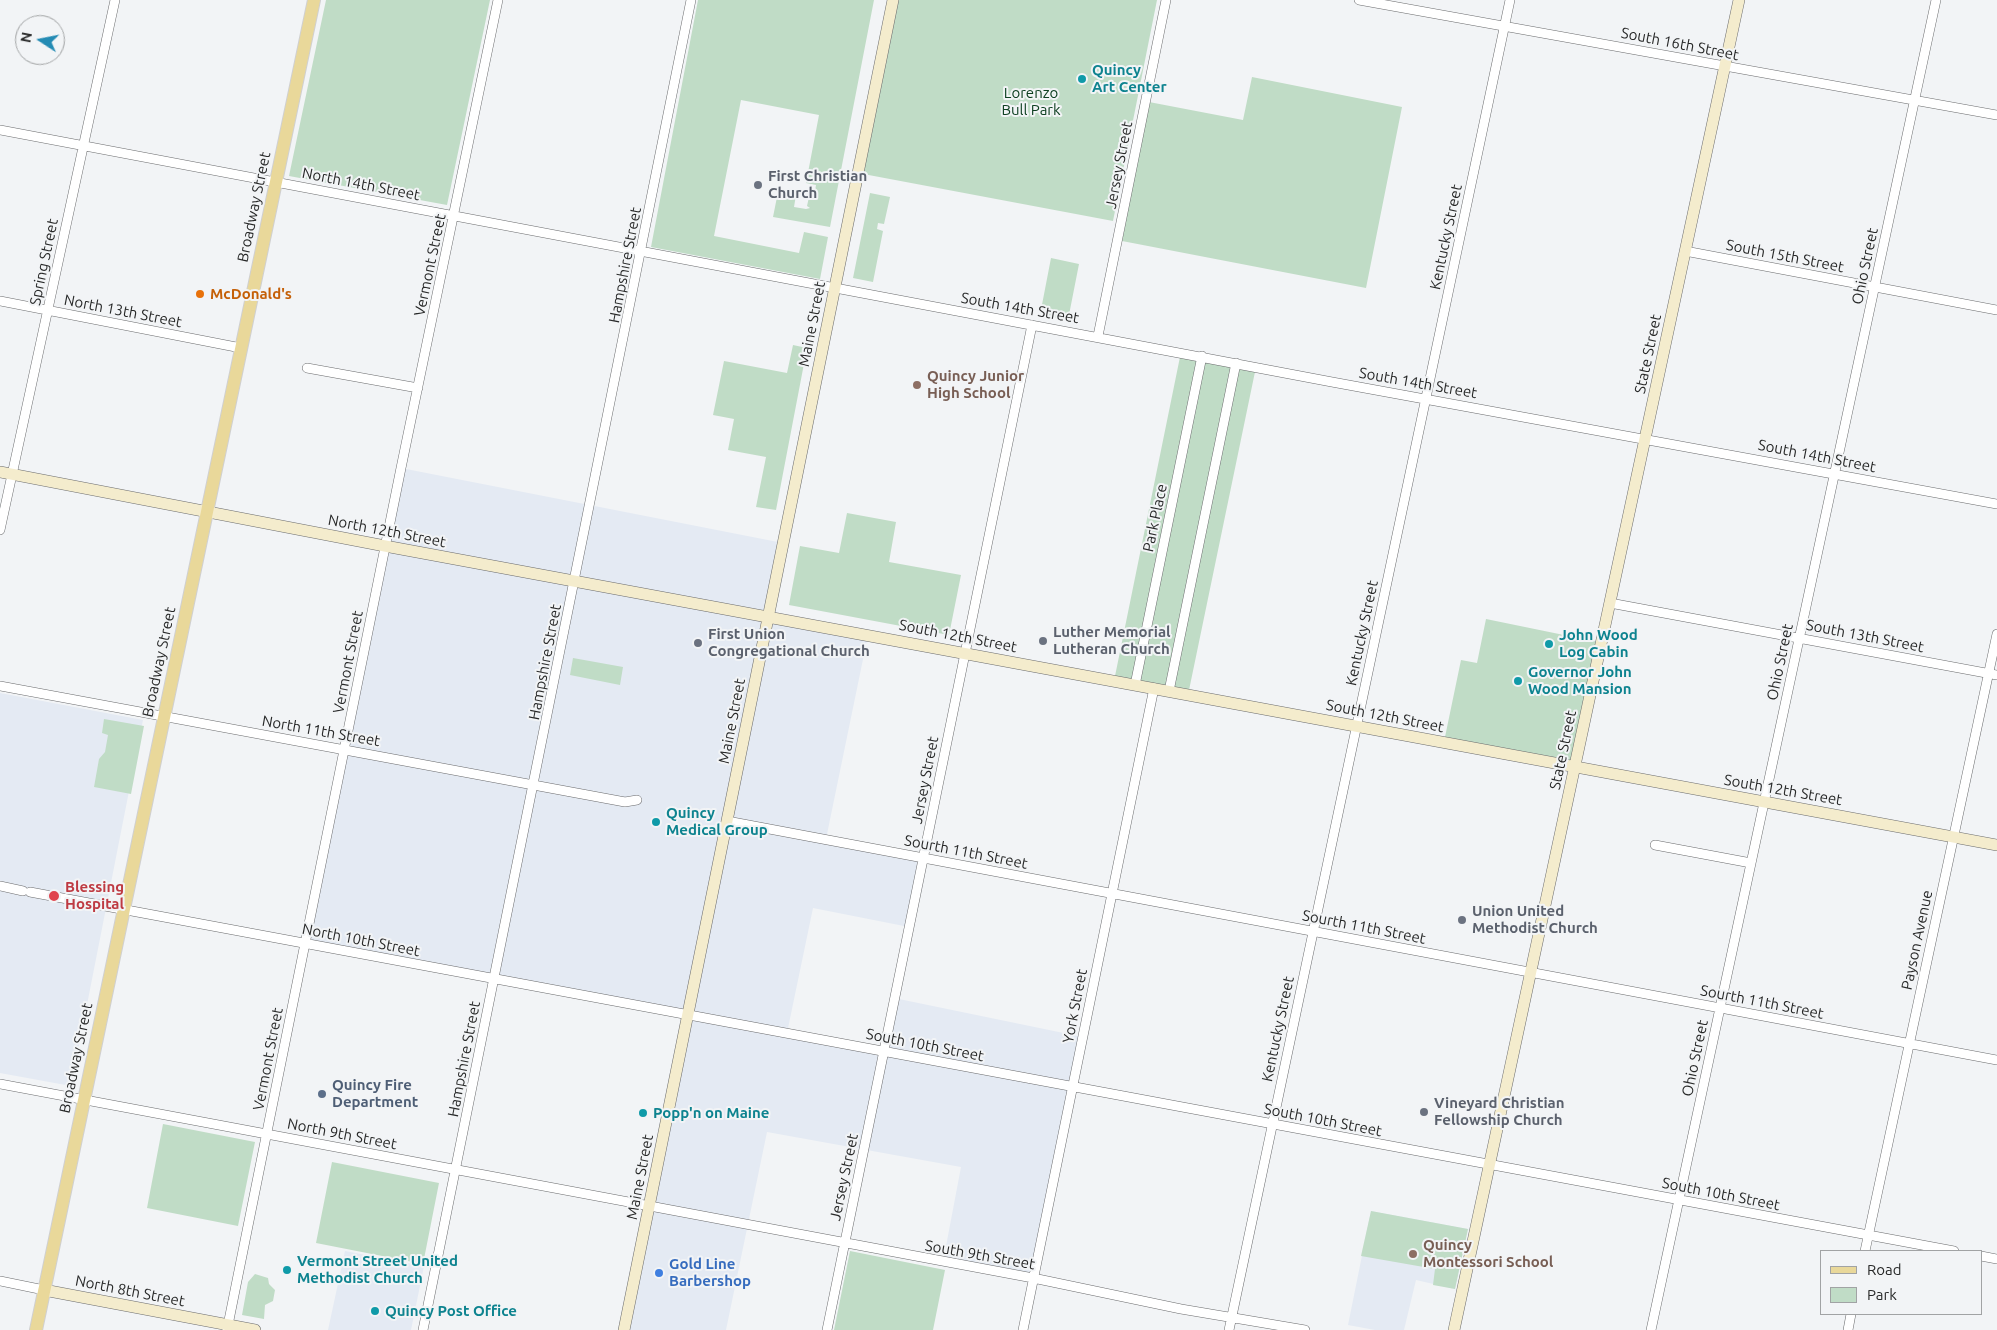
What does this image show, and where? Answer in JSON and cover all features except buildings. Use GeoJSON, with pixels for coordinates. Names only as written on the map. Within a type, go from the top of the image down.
{"type":"FeatureCollection","features":[{"type":"Feature","properties":{"kind":"main road","name":"Broadway Street"},"geometry":{"type":"LineString","coordinates":[[36,1330],[314,0]]}},
{"type":"Feature","properties":{"kind":"street","name":"Spring Street"},"geometry":{"type":"LineString","coordinates":[[0,530],[115,0]]}},
{"type":"Feature","properties":{"kind":"street","name":"Vermont Street"},"geometry":{"type":"LineString","coordinates":[[227,1327],[498,0]]}},
{"type":"Feature","properties":{"kind":"street","name":"Hampshire Street"},"geometry":{"type":"LineString","coordinates":[[423,1330],[692,0]]}},
{"type":"Feature","properties":{"kind":"street","name":"Maine Street"},"geometry":{"type":"LineString","coordinates":[[624,1330],[893,0]]}},
{"type":"Feature","properties":{"kind":"street","name":"Jersey Street"},"geometry":{"type":"LineString","coordinates":[[1098,336],[1166,0]]}},
{"type":"Feature","properties":{"kind":"street","name":"South 16th Street"},"geometry":{"type":"LineString","coordinates":[[1359,0],[1997,115]]}},
{"type":"Feature","properties":{"kind":"street","name":"Kentucky Street"},"geometry":{"type":"LineString","coordinates":[[1229,1330],[1510,0]]}},
{"type":"Feature","properties":{"kind":"street","name":"State Street"},"geometry":{"type":"LineString","coordinates":[[1454,1330],[1739,0]]}},
{"type":"Feature","properties":{"kind":"street","name":"Ohio Street"},"geometry":{"type":"LineString","coordinates":[[1651,1330],[1936,0]]}},
{"type":"Feature","properties":{"kind":"street","name":"North 14th Street"},"geometry":{"type":"LineString","coordinates":[[0,130],[835,287]]}},
{"type":"Feature","properties":{"kind":"street","name":"South 15th Street"},"geometry":{"type":"LineString","coordinates":[[1685,251],[1997,310]]}},
{"type":"Feature","properties":{"kind":"street","name":"South 14th Street"},"geometry":{"type":"LineString","coordinates":[[835,287],[1997,504]]}},
{"type":"Feature","properties":{"kind":"street","name":"North 13th Street"},"geometry":{"type":"LineString","coordinates":[[0,301],[241,348]]}},
{"type":"Feature","properties":{"kind":"street","name":"Jersey Street"},"geometry":{"type":"LineString","coordinates":[[827,1330],[1032,325]]}},
{"type":"Feature","properties":{"kind":"street","name":"Park Place"},"geometry":{"type":"LineString","coordinates":[[1135,684],[1202,356]]}},
{"type":"Feature","properties":{"kind":"street"},"geometry":{"type":"LineString","coordinates":[[1169,691],[1236,363]]}},
{"type":"Feature","properties":{"kind":"street"},"geometry":{"type":"LineString","coordinates":[[307,368],[418,388]]}},
{"type":"Feature","properties":{"kind":"street","name":"North 12th Street"},"geometry":{"type":"LineString","coordinates":[[0,472],[208,513],[768,616]]}},
{"type":"Feature","properties":{"kind":"street","name":"South 13th Street"},"geometry":{"type":"LineString","coordinates":[[1610,603],[1993,674]]}},
{"type":"Feature","properties":{"kind":"street","name":"South 12th Street"},"geometry":{"type":"LineString","coordinates":[[768,616],[1997,844]]}},
{"type":"Feature","properties":{"kind":"street","name":"Payson Avenue"},"geometry":{"type":"LineString","coordinates":[[1865,1250],[1954,837],[1993,674],[1997,634]]}},
{"type":"Feature","properties":{"kind":"street","name":"North 11th Street"},"geometry":{"type":"LineString","coordinates":[[0,686],[625,802],[637,800]]}},
{"type":"Feature","properties":{"kind":"street","name":"York Street"},"geometry":{"type":"LineString","coordinates":[[1023,1330],[1154,688]]}},
{"type":"Feature","properties":{"kind":"street","name":"Sourth 11th Street"},"geometry":{"type":"LineString","coordinates":[[727,821],[1997,1060]]}},
{"type":"Feature","properties":{"kind":"street"},"geometry":{"type":"LineString","coordinates":[[1656,845],[1751,863]]}},
{"type":"Feature","properties":{"kind":"street","name":"North 10th Street"},"geometry":{"type":"LineString","coordinates":[[0,886],[688,1015]]}},
{"type":"Feature","properties":{"kind":"street","name":"South 10th Street"},"geometry":{"type":"LineString","coordinates":[[688,1015],[1949,1250]]}},
{"type":"Feature","properties":{"kind":"street","name":"North 9th Street"},"geometry":{"type":"LineString","coordinates":[[0,1084],[649,1206]]}},
{"type":"Feature","properties":{"kind":"street","name":"South 9th Street"},"geometry":{"type":"LineString","coordinates":[[649,1206],[1033,1278],[1181,1309],[1232,1316],[1306,1330]]}},
{"type":"Feature","properties":{"kind":"street"},"geometry":{"type":"LineString","coordinates":[[1982,1256],[1997,1259]]}},
{"type":"Feature","properties":{"kind":"street","name":"North 8th Street"},"geometry":{"type":"LineString","coordinates":[[0,1281],[227,1327],[255,1330]]}},
{"type":"Feature","properties":{"kind":"street"},"geometry":{"type":"LineString","coordinates":[[1848,1330],[1851,1315]]}},
{"type":"Feature","properties":{"kind":"shaded area"},"geometry":{"type":"Polygon","coordinates":[[[401,468],[783,543],[768,616],[868,635],[826,839],[923,858],[909,927],[813,908],[787,1033],[883,1051],[894,998],[1083,1037],[1033,1278],[943,1262],[961,1167],[767,1132],[726,1330],[624,1330],[687,1015],[306,944],[401,468]]]}},
{"type":"Feature","properties":{"kind":"shaded area","name":"Blessing Hospital"},"geometry":{"type":"Polygon","coordinates":[[[0,693],[143,720],[71,1086],[0,1073],[0,693]]]}},
{"type":"Feature","properties":{"kind":"shaded area","name":"Quincy Montessori School"},"geometry":{"type":"Polygon","coordinates":[[[1371,1211],[1468,1229],[1455,1289],[1416,1280],[1404,1330],[1375,1330],[1348,1325],[1371,1211]]]}},
{"type":"Feature","properties":{"kind":"shaded area"},"geometry":{"type":"Polygon","coordinates":[[[345,1251],[424,1266],[411,1330],[328,1330],[345,1251]]]}},
{"type":"Feature","properties":{"kind":"green space"},"geometry":{"type":"Polygon","coordinates":[[[326,0],[490,0],[447,205],[289,176],[326,0]]]}},
{"type":"Feature","properties":{"kind":"green space"},"geometry":{"type":"Polygon","coordinates":[[[698,0],[874,0],[830,227],[773,217],[778,192],[796,195],[794,207],[810,208],[807,206],[809,197],[814,197],[816,185],[806,183],[819,115],[741,100],[714,236],[799,253],[804,232],[828,237],[820,279],[651,247],[698,0]]]}},
{"type":"Feature","properties":{"kind":"green space","name":"Lorenzo Bull Park"},"geometry":{"type":"Polygon","coordinates":[[[892,0],[1157,0],[1113,221],[858,173],[892,0]]]}},
{"type":"Feature","properties":{"kind":"green space"},"geometry":{"type":"Polygon","coordinates":[[[1252,77],[1402,107],[1366,288],[1122,241],[1149,102],[1243,120],[1252,77]]]}},
{"type":"Feature","properties":{"kind":"green space"},"geometry":{"type":"Polygon","coordinates":[[[870,193],[890,197],[884,224],[878,223],[877,229],[883,231],[873,282],[853,278],[870,193]]]}},
{"type":"Feature","properties":{"kind":"green space"},"geometry":{"type":"Polygon","coordinates":[[[1051,258],[1079,264],[1068,320],[1040,315],[1051,258]]]}},
{"type":"Feature","properties":{"kind":"green space"},"geometry":{"type":"Polygon","coordinates":[[[793,345],[807,348],[776,510],[756,507],[766,457],[728,450],[734,419],[713,415],[724,361],[787,373],[793,345]]]}},
{"type":"Feature","properties":{"kind":"green space"},"geometry":{"type":"Polygon","coordinates":[[[1181,352],[1256,367],[1188,695],[1114,681],[1181,352]]]}},
{"type":"Feature","properties":{"kind":"green space"},"geometry":{"type":"Polygon","coordinates":[[[847,513],[896,522],[889,562],[961,575],[949,635],[789,605],[800,546],[839,553],[847,513]]]}},
{"type":"Feature","properties":{"kind":"green space"},"geometry":{"type":"Polygon","coordinates":[[[1486,619],[1598,642],[1573,763],[1445,737],[1461,660],[1477,663],[1486,619]]]}},
{"type":"Feature","properties":{"kind":"green space"},"geometry":{"type":"Polygon","coordinates":[[[573,658],[623,667],[620,685],[570,675],[573,658]]]}},
{"type":"Feature","properties":{"kind":"green space"},"geometry":{"type":"Polygon","coordinates":[[[104,719],[144,726],[131,794],[94,787],[99,759],[105,752],[108,735],[102,733],[104,719]]]}},
{"type":"Feature","properties":{"kind":"green space"},"geometry":{"type":"Polygon","coordinates":[[[163,1124],[255,1142],[238,1226],[147,1208],[163,1124]]]}},
{"type":"Feature","properties":{"kind":"green space"},"geometry":{"type":"Polygon","coordinates":[[[332,1162],[439,1183],[423,1264],[316,1243],[332,1162]]]}},
{"type":"Feature","properties":{"kind":"green space","name":"Quincy Montessori School"},"geometry":{"type":"Polygon","coordinates":[[[1371,1211],[1468,1229],[1455,1289],[1433,1285],[1435,1269],[1361,1256],[1371,1211]]]}},
{"type":"Feature","properties":{"kind":"green space"},"geometry":{"type":"Polygon","coordinates":[[[850,1251],[945,1270],[933,1330],[834,1330],[850,1251]]]}},
{"type":"Feature","properties":{"kind":"green space"},"geometry":{"type":"Polygon","coordinates":[[[255,1274],[268,1278],[269,1284],[275,1290],[273,1301],[265,1305],[264,1319],[242,1315],[248,1282],[255,1274]]]}},
{"type":"Feature","properties":{"kind":"place","name":"Quincy Art Center"},"geometry":{"type":"Point","coordinates":[1082,79]}},
{"type":"Feature","properties":{"kind":"place","name":"First Christian Church"},"geometry":{"type":"Point","coordinates":[758,185]}},
{"type":"Feature","properties":{"kind":"place","name":"McDonald's"},"geometry":{"type":"Point","coordinates":[200,294]}},
{"type":"Feature","properties":{"kind":"place","name":"Quincy Junior High School"},"geometry":{"type":"Point","coordinates":[917,385]}},
{"type":"Feature","properties":{"kind":"place","name":"Luther Memorial Lutheran Church"},"geometry":{"type":"Point","coordinates":[1043,641]}},
{"type":"Feature","properties":{"kind":"place","name":"First Union Congregational Church"},"geometry":{"type":"Point","coordinates":[698,643]}},
{"type":"Feature","properties":{"kind":"place","name":"John Wood Log Cabin"},"geometry":{"type":"Point","coordinates":[1549,644]}},
{"type":"Feature","properties":{"kind":"place","name":"Governor John Wood Mansion"},"geometry":{"type":"Point","coordinates":[1518,681]}},
{"type":"Feature","properties":{"kind":"place","name":"Quincy Medical Group"},"geometry":{"type":"Point","coordinates":[656,822]}},
{"type":"Feature","properties":{"kind":"place","name":"Blessing Hospital"},"geometry":{"type":"Point","coordinates":[54,896]}},
{"type":"Feature","properties":{"kind":"place","name":"Union United Methodist Church"},"geometry":{"type":"Point","coordinates":[1462,920]}},
{"type":"Feature","properties":{"kind":"place","name":"Quincy Fire Department"},"geometry":{"type":"Point","coordinates":[322,1094]}},
{"type":"Feature","properties":{"kind":"place","name":"Vineyard Christian Fellowship Church"},"geometry":{"type":"Point","coordinates":[1424,1112]}},
{"type":"Feature","properties":{"kind":"place","name":"Popp'n on Maine"},"geometry":{"type":"Point","coordinates":[643,1113]}},
{"type":"Feature","properties":{"kind":"place","name":"Quincy Montessori School"},"geometry":{"type":"Point","coordinates":[1413,1254]}},
{"type":"Feature","properties":{"kind":"place","name":"Vermont Street United Methodist Church"},"geometry":{"type":"Point","coordinates":[287,1270]}},
{"type":"Feature","properties":{"kind":"place","name":"Gold Line Barbershop"},"geometry":{"type":"Point","coordinates":[659,1273]}},
{"type":"Feature","properties":{"kind":"place","name":"Quincy Post Office"},"geometry":{"type":"Point","coordinates":[375,1311]}}]}
